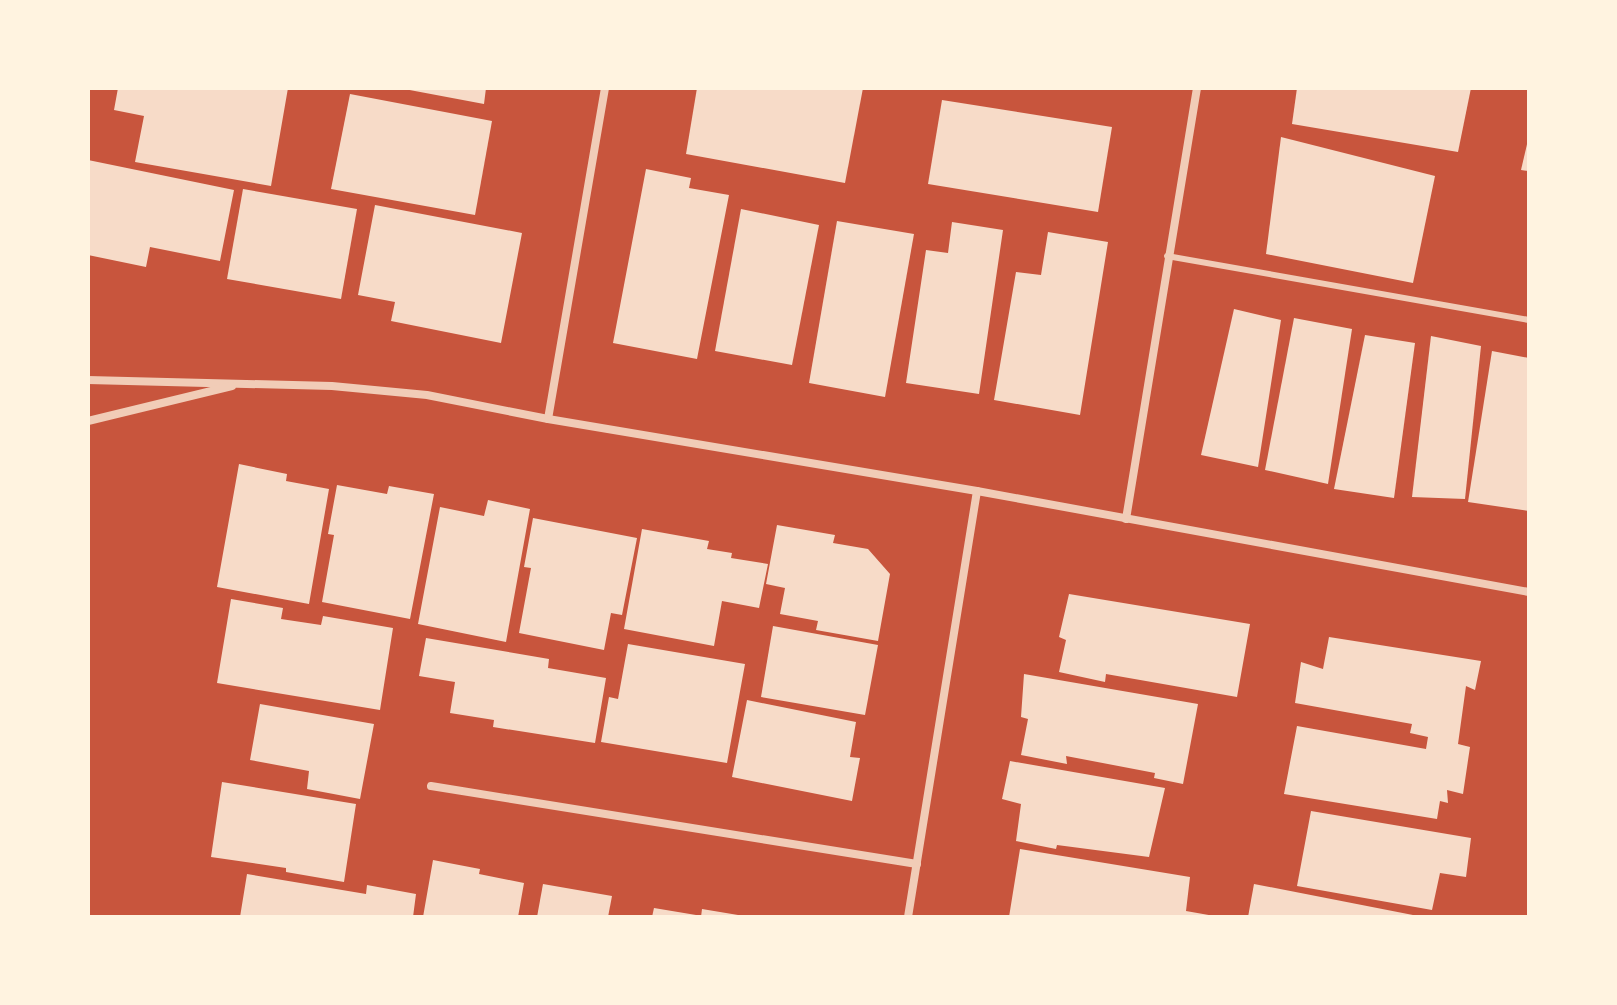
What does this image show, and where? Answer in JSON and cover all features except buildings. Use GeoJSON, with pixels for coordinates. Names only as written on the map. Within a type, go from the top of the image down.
{"type":"FeatureCollection","features":[{"type":"Feature","properties":{"kind":"street"},"geometry":{"type":"LineString","coordinates":[[548,419],[605,88]]}},
{"type":"Feature","properties":{"kind":"street"},"geometry":{"type":"LineString","coordinates":[[1126,519],[1197,88]]}},
{"type":"Feature","properties":{"kind":"street"},"geometry":{"type":"LineString","coordinates":[[88,380],[332,386],[427,395],[1529,592]]}},
{"type":"Feature","properties":{"kind":"street"},"geometry":{"type":"LineString","coordinates":[[88,421],[244,383]]}},
{"type":"Feature","properties":{"kind":"street"},"geometry":{"type":"LineString","coordinates":[[908,917],[977,491]]}},
{"type":"Feature","properties":{"kind":"street"},"geometry":{"type":"LineString","coordinates":[[431,786],[917,864]]}},
{"type":"Feature","properties":{"kind":"lane"},"geometry":{"type":"LineString","coordinates":[[1167,256],[1529,320]]}}]}
